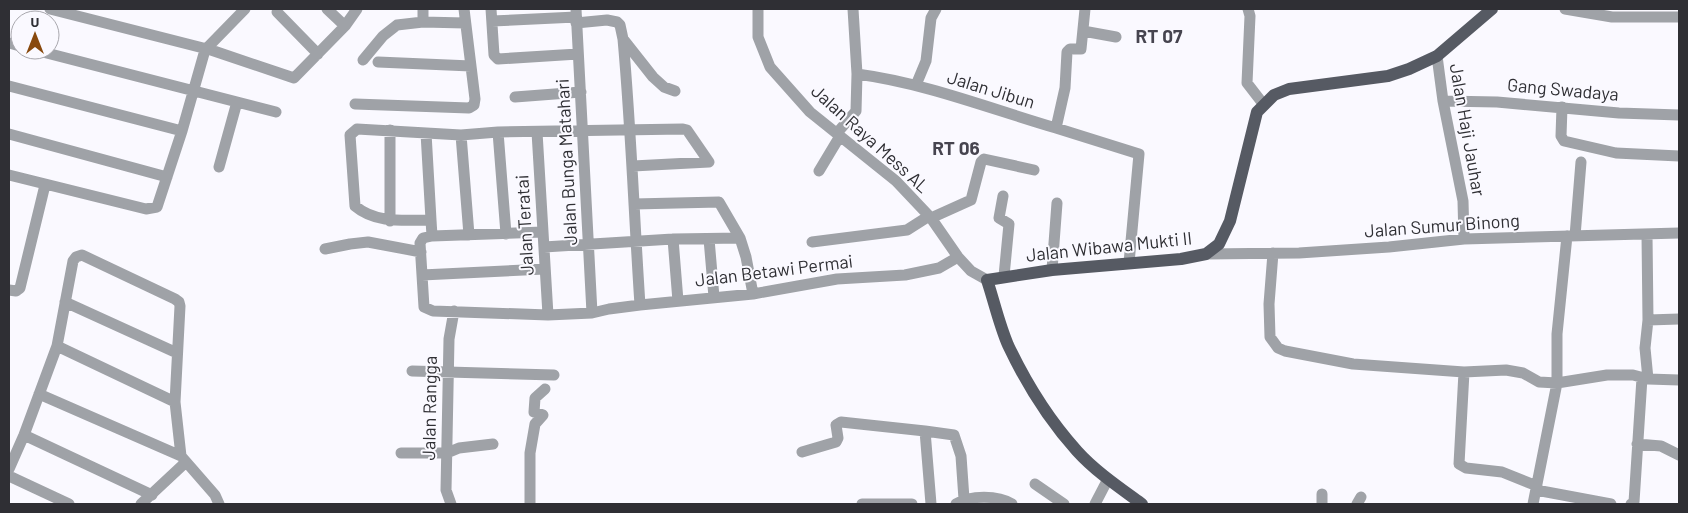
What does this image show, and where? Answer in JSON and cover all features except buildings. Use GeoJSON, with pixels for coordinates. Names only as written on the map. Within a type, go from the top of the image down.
{"type":"FeatureCollection","features":[{"type":"Feature","properties":{"kind":"main road","name":"Jalan Wibawa Mukti II"},"geometry":{"type":"LineString","coordinates":[[986,280],[1052,270],[1181,260],[1206,254],[1219,244],[1230,221],[1257,112],[1274,95],[1289,89],[1388,76],[1410,69],[1437,56],[1492,9]]}},
{"type":"Feature","properties":{"kind":"main road"},"geometry":{"type":"LineString","coordinates":[[986,280],[1008,344],[1028,383],[1051,419],[1077,452],[1108,479],[1142,504]]}},
{"type":"Feature","properties":{"kind":"street"},"geometry":{"type":"LineString","coordinates":[[50,9],[202,49],[294,78],[344,26],[356,9]]}},
{"type":"Feature","properties":{"kind":"street"},"geometry":{"type":"LineString","coordinates":[[9,176],[151,209],[157,207],[182,131],[202,49],[245,9]]}},
{"type":"Feature","properties":{"kind":"street"},"geometry":{"type":"LineString","coordinates":[[327,9],[344,26]]}},
{"type":"Feature","properties":{"kind":"street"},"geometry":{"type":"LineString","coordinates":[[423,9],[424,22]]}},
{"type":"Feature","properties":{"kind":"street"},"geometry":{"type":"LineString","coordinates":[[355,104],[472,107],[476,99],[464,9]]}},
{"type":"Feature","properties":{"kind":"street","name":"Jalan Raya Mess AL"},"geometry":{"type":"LineString","coordinates":[[758,9],[758,37],[770,67],[810,112],[896,181],[930,217],[958,257],[971,271],[986,280]]}},
{"type":"Feature","properties":{"kind":"street"},"geometry":{"type":"LineString","coordinates":[[819,171],[839,135],[856,111],[857,74],[853,9]]}},
{"type":"Feature","properties":{"kind":"street"},"geometry":{"type":"LineString","coordinates":[[916,86],[926,61],[931,18],[936,9]]}},
{"type":"Feature","properties":{"kind":"street","name":"Jalan Jibun"},"geometry":{"type":"LineString","coordinates":[[1056,128],[1065,88],[1067,52],[1070,48],[1081,48],[1085,9]]}},
{"type":"Feature","properties":{"kind":"street"},"geometry":{"type":"LineString","coordinates":[[1248,9],[1250,16],[1248,83],[1264,105]]}},
{"type":"Feature","properties":{"kind":"street"},"geometry":{"type":"LineString","coordinates":[[1565,9],[1612,17],[1679,17]]}},
{"type":"Feature","properties":{"kind":"street"},"geometry":{"type":"LineString","coordinates":[[278,12],[318,54]]}},
{"type":"Feature","properties":{"kind":"street"},"geometry":{"type":"LineString","coordinates":[[578,54],[498,59],[494,55],[491,15],[576,16],[612,20],[620,25],[624,39],[631,130],[635,241],[640,305]]}},
{"type":"Feature","properties":{"kind":"street","name":"Jalan Bunga Matahari"},"geometry":{"type":"LineString","coordinates":[[576,16],[590,244],[592,313]]}},
{"type":"Feature","properties":{"kind":"street"},"geometry":{"type":"LineString","coordinates":[[363,60],[383,36],[397,25],[424,22],[465,23]]}},
{"type":"Feature","properties":{"kind":"street"},"geometry":{"type":"LineString","coordinates":[[1082,31],[1116,37]]}},
{"type":"Feature","properties":{"kind":"street"},"geometry":{"type":"LineString","coordinates":[[624,39],[653,77],[664,87],[674,91]]}},
{"type":"Feature","properties":{"kind":"street","name":"Jalan Haji Jauhar"},"geometry":{"type":"LineString","coordinates":[[1437,56],[1443,101],[1463,200],[1464,239]]}},
{"type":"Feature","properties":{"kind":"street"},"geometry":{"type":"LineString","coordinates":[[60,57],[276,112]]}},
{"type":"Feature","properties":{"kind":"street"},"geometry":{"type":"LineString","coordinates":[[378,62],[471,66]]}},
{"type":"Feature","properties":{"kind":"street","name":"Jalan Jibun"},"geometry":{"type":"LineString","coordinates":[[857,74],[916,86],[1140,154],[1130,263]]}},
{"type":"Feature","properties":{"kind":"street"},"geometry":{"type":"LineString","coordinates":[[9,86],[182,131]]}},
{"type":"Feature","properties":{"kind":"street"},"geometry":{"type":"LineString","coordinates":[[514,97],[581,92]]}},
{"type":"Feature","properties":{"kind":"street","name":"Gang Swadaya"},"geometry":{"type":"LineString","coordinates":[[1443,101],[1497,102],[1619,113],[1679,115]]}},
{"type":"Feature","properties":{"kind":"street"},"geometry":{"type":"LineString","coordinates":[[219,167],[237,102]]}},
{"type":"Feature","properties":{"kind":"street"},"geometry":{"type":"LineString","coordinates":[[1562,107],[1561,136],[1564,141],[1616,153],[1679,156]]}},
{"type":"Feature","properties":{"kind":"street"},"geometry":{"type":"LineString","coordinates":[[431,220],[390,221],[362,212],[355,206],[350,135],[357,129],[461,135],[498,132],[687,130],[709,162],[633,166]]}},
{"type":"Feature","properties":{"kind":"street"},"geometry":{"type":"LineString","coordinates":[[390,130],[390,221]]}},
{"type":"Feature","properties":{"kind":"street"},"geometry":{"type":"LineString","coordinates":[[498,132],[506,234]]}},
{"type":"Feature","properties":{"kind":"street","name":"Jalan Teratai"},"geometry":{"type":"LineString","coordinates":[[537,132],[548,315]]}},
{"type":"Feature","properties":{"kind":"street"},"geometry":{"type":"LineString","coordinates":[[426,133],[432,236]]}},
{"type":"Feature","properties":{"kind":"street"},"geometry":{"type":"LineString","coordinates":[[9,134],[167,177]]}},
{"type":"Feature","properties":{"kind":"street"},"geometry":{"type":"LineString","coordinates":[[461,135],[469,235]]}},
{"type":"Feature","properties":{"kind":"street"},"geometry":{"type":"LineString","coordinates":[[812,242],[907,230],[930,217],[971,200],[981,162],[984,160],[1034,170]]}},
{"type":"Feature","properties":{"kind":"street"},"geometry":{"type":"LineString","coordinates":[[1533,504],[1557,383],[1557,334],[1581,162]]}},
{"type":"Feature","properties":{"kind":"street"},"geometry":{"type":"LineString","coordinates":[[9,290],[16,291],[20,288],[45,185]]}},
{"type":"Feature","properties":{"kind":"street"},"geometry":{"type":"LineString","coordinates":[[1003,196],[999,218],[1009,224],[1004,276]]}},
{"type":"Feature","properties":{"kind":"street"},"geometry":{"type":"LineString","coordinates":[[634,204],[719,202],[740,238],[746,257],[753,294]]}},
{"type":"Feature","properties":{"kind":"street"},"geometry":{"type":"LineString","coordinates":[[1052,270],[1057,203]]}},
{"type":"Feature","properties":{"kind":"street"},"geometry":{"type":"LineString","coordinates":[[543,232],[426,236],[421,240],[422,275],[545,270]]}},
{"type":"Feature","properties":{"kind":"street","name":"Jalan Sumur Binong"},"geometry":{"type":"LineString","coordinates":[[1206,254],[1299,253],[1389,247],[1464,239],[1679,233]]}},
{"type":"Feature","properties":{"kind":"street"},"geometry":{"type":"LineString","coordinates":[[1631,504],[1634,502],[1637,444],[1645,378],[1645,348],[1648,320],[1647,235]]}},
{"type":"Feature","properties":{"kind":"street"},"geometry":{"type":"LineString","coordinates":[[544,247],[635,241],[740,238]]}},
{"type":"Feature","properties":{"kind":"street"},"geometry":{"type":"LineString","coordinates":[[709,239],[714,297]]}},
{"type":"Feature","properties":{"kind":"street"},"geometry":{"type":"LineString","coordinates":[[673,240],[678,301]]}},
{"type":"Feature","properties":{"kind":"street"},"geometry":{"type":"LineString","coordinates":[[326,249],[368,242],[421,252]]}},
{"type":"Feature","properties":{"kind":"street"},"geometry":{"type":"LineString","coordinates":[[1273,253],[1269,304],[1270,337],[1278,348],[1286,351],[1353,364],[1464,372],[1506,370],[1522,373],[1539,382],[1557,383],[1607,375],[1633,375],[1645,378],[1679,380]]}},
{"type":"Feature","properties":{"kind":"street"},"geometry":{"type":"LineString","coordinates":[[9,469],[24,435],[57,346],[73,261],[76,257],[82,255],[175,298],[180,306],[175,402],[183,459],[141,504]]}},
{"type":"Feature","properties":{"kind":"street","name":"Jalan Betawi Permai"},"geometry":{"type":"LineString","coordinates":[[422,275],[423,304],[428,310],[548,315],[592,313],[609,308],[753,294],[837,279],[905,275],[939,268],[958,257]]}},
{"type":"Feature","properties":{"kind":"street"},"geometry":{"type":"LineString","coordinates":[[65,302],[177,353]]}},
{"type":"Feature","properties":{"kind":"street","name":"Jalan Rangga"},"geometry":{"type":"LineString","coordinates":[[451,504],[446,490],[449,339],[454,311]]}},
{"type":"Feature","properties":{"kind":"street"},"geometry":{"type":"LineString","coordinates":[[1648,320],[1679,319]]}},
{"type":"Feature","properties":{"kind":"street"},"geometry":{"type":"LineString","coordinates":[[57,346],[175,402]]}},
{"type":"Feature","properties":{"kind":"street"},"geometry":{"type":"LineString","coordinates":[[412,370],[449,373],[554,375]]}},
{"type":"Feature","properties":{"kind":"street"},"geometry":{"type":"LineString","coordinates":[[1464,372],[1459,464],[1466,468],[1502,472],[1536,488],[1611,504]]}},
{"type":"Feature","properties":{"kind":"street"},"geometry":{"type":"LineString","coordinates":[[530,504],[530,453],[535,424],[543,414],[534,412],[535,398],[545,389]]}},
{"type":"Feature","properties":{"kind":"street"},"geometry":{"type":"LineString","coordinates":[[39,394],[183,459],[215,495],[219,504]]}},
{"type":"Feature","properties":{"kind":"street"},"geometry":{"type":"LineString","coordinates":[[802,452],[836,442],[838,438],[836,425],[838,422],[954,435],[961,456],[960,502],[973,497],[1006,500],[1012,504]]}},
{"type":"Feature","properties":{"kind":"street"},"geometry":{"type":"LineString","coordinates":[[925,431],[931,504]]}},
{"type":"Feature","properties":{"kind":"street"},"geometry":{"type":"LineString","coordinates":[[24,435],[152,494]]}},
{"type":"Feature","properties":{"kind":"street"},"geometry":{"type":"LineString","coordinates":[[401,453],[447,453],[459,448],[493,444]]}},
{"type":"Feature","properties":{"kind":"street"},"geometry":{"type":"LineString","coordinates":[[1637,444],[1661,446],[1679,455]]}},
{"type":"Feature","properties":{"kind":"street"},"geometry":{"type":"LineString","coordinates":[[9,476],[69,504]]}},
{"type":"Feature","properties":{"kind":"street"},"geometry":{"type":"LineString","coordinates":[[1095,504],[1108,479]]}},
{"type":"Feature","properties":{"kind":"street"},"geometry":{"type":"LineString","coordinates":[[1034,484],[1064,504]]}},
{"type":"Feature","properties":{"kind":"street"},"geometry":{"type":"LineString","coordinates":[[41,504],[47,493]]}},
{"type":"Feature","properties":{"kind":"street"},"geometry":{"type":"LineString","coordinates":[[862,504],[912,504]]}},
{"type":"Feature","properties":{"kind":"district","name":"RT 07"},"geometry":{"type":"Point","coordinates":[1159,36]}},
{"type":"Feature","properties":{"kind":"district","name":"RT 06"},"geometry":{"type":"Point","coordinates":[956,148]}}]}
